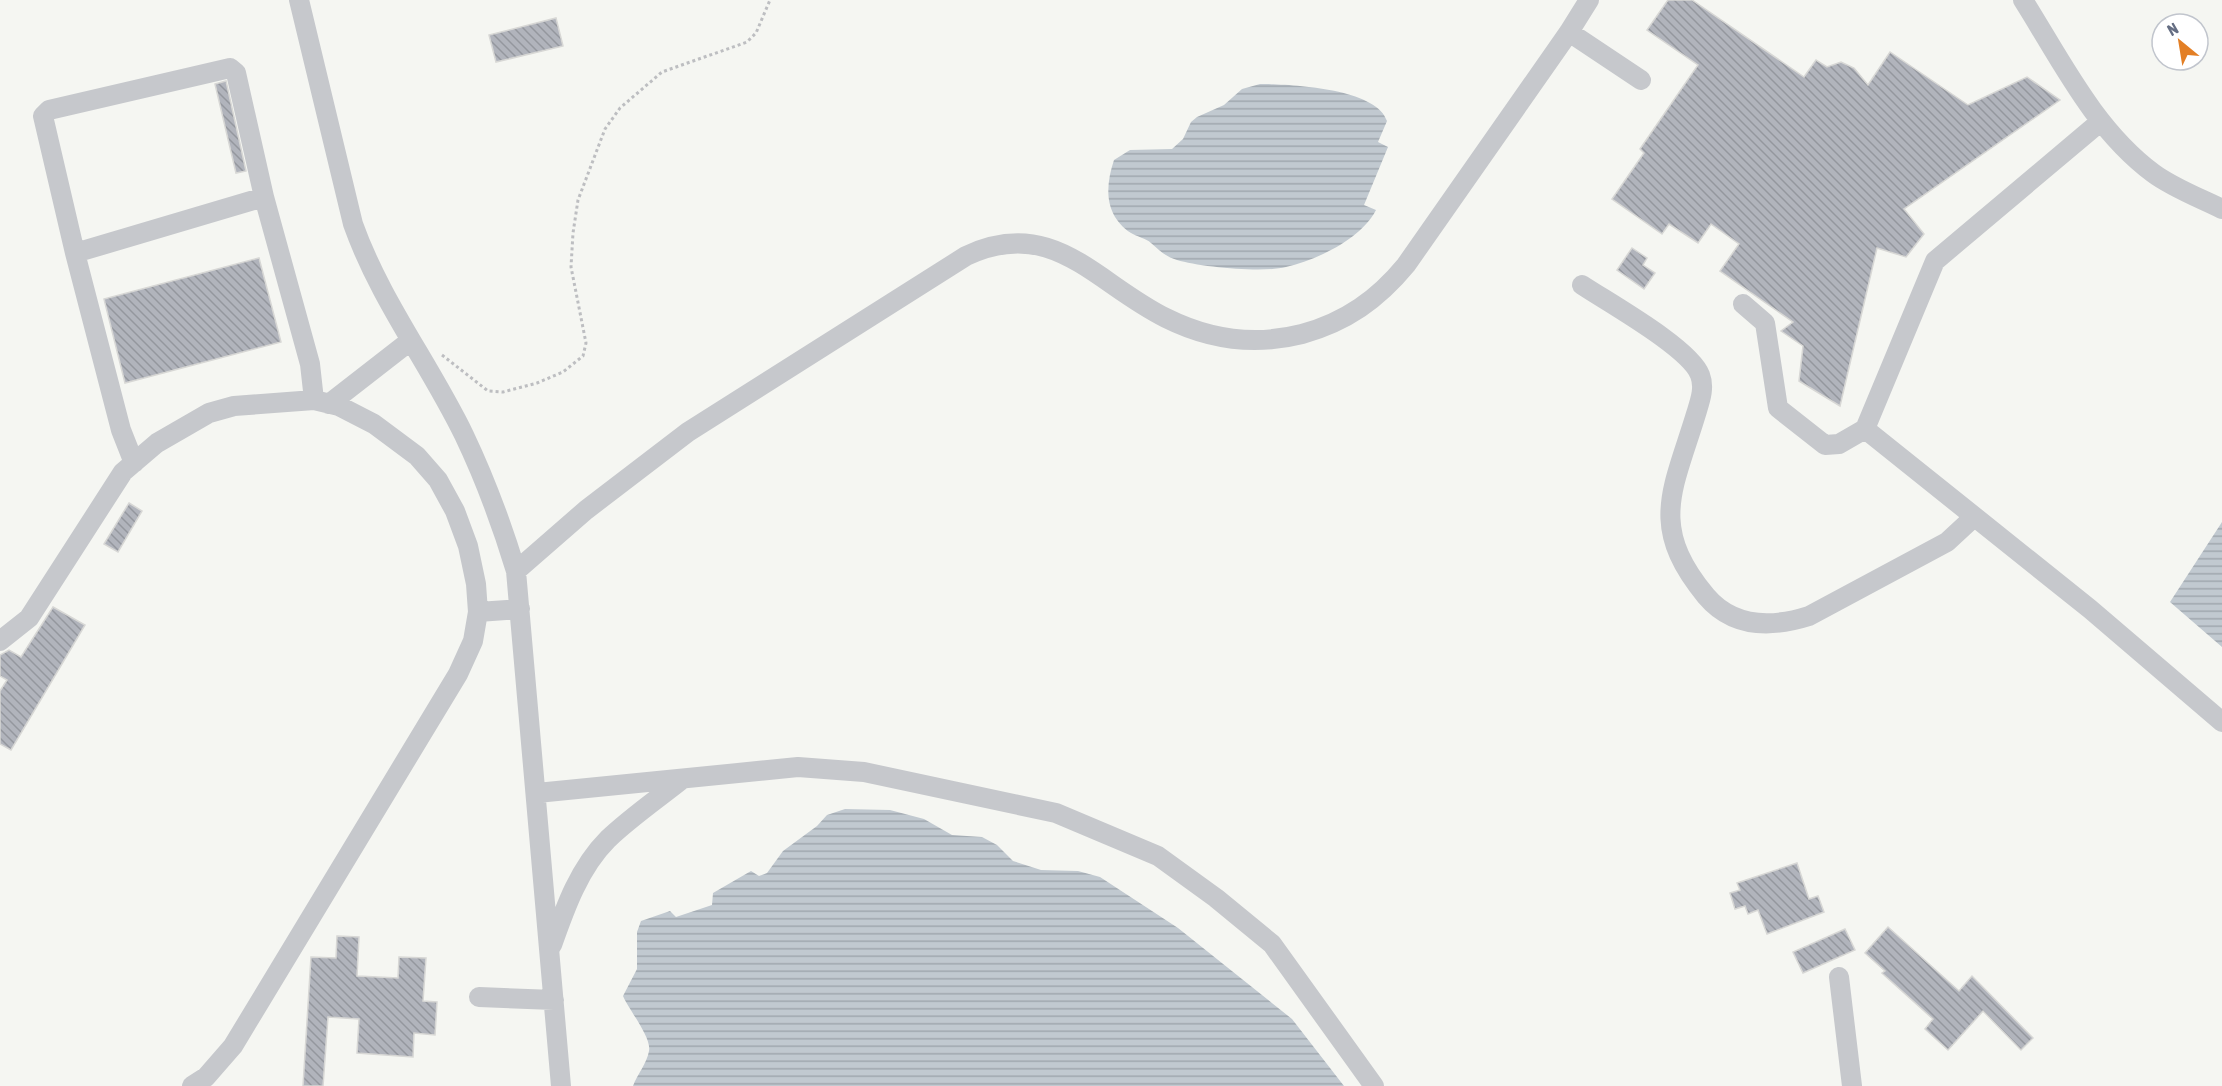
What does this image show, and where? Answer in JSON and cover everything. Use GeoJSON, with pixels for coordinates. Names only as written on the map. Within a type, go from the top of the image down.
{"type":"FeatureCollection","features":[{"type":"Feature","properties":{"kind":"lane"},"geometry":{"type":"LineString","coordinates":[[299,0],[353,224],[365,258],[463,434],[499,516],[516,571],[561,1086]]}},
{"type":"Feature","properties":{"kind":"lane"},"geometry":{"type":"LineString","coordinates":[[516,571],[586,510],[688,432],[966,256],[988,245],[1027,242],[1065,254],[1164,317],[1210,336],[1240,341],[1271,340],[1336,322],[1375,298],[1406,265],[1589,0]]}},
{"type":"Feature","properties":{"kind":"lane"},"geometry":{"type":"LineString","coordinates":[[2023,0],[2100,122],[2124,149],[2154,174],[2222,209]]}},
{"type":"Feature","properties":{"kind":"lane"},"geometry":{"type":"LineString","coordinates":[[1569,32],[1641,80]]}},
{"type":"Feature","properties":{"kind":"lane"},"geometry":{"type":"LineString","coordinates":[[134,463],[121,430],[75,253],[43,116],[49,111],[230,68],[236,73],[264,197],[321,402]]}},
{"type":"Feature","properties":{"kind":"lane"},"geometry":{"type":"LineString","coordinates":[[1743,304],[1765,323],[1778,408],[1825,445],[1839,444],[1865,429],[1935,261],[2100,122]]}},
{"type":"Feature","properties":{"kind":"lane"},"geometry":{"type":"LineString","coordinates":[[75,253],[264,197]]}},
{"type":"Feature","properties":{"kind":"lane"},"geometry":{"type":"LineString","coordinates":[[1582,285],[1684,352],[1701,376],[1703,393],[1671,490],[1668,513],[1673,539],[1682,560],[1695,583],[1711,603],[1725,614],[1742,622],[1762,624],[1789,622],[1809,616],[1947,542],[1974,517]]}},
{"type":"Feature","properties":{"kind":"lane"},"geometry":{"type":"LineString","coordinates":[[321,402],[410,341]]}},
{"type":"Feature","properties":{"kind":"lane"},"geometry":{"type":"LineString","coordinates":[[0,641],[28,618],[123,472],[179,428],[209,413],[234,406],[321,402],[374,423],[417,456],[438,480],[455,510],[468,546],[476,584],[478,612],[474,640],[459,674],[224,1058],[216,1086]]}},
{"type":"Feature","properties":{"kind":"lane"},"geometry":{"type":"LineString","coordinates":[[1865,429],[2090,609],[2222,722]]}},
{"type":"Feature","properties":{"kind":"lane"},"geometry":{"type":"LineString","coordinates":[[478,612],[520,609]]}},
{"type":"Feature","properties":{"kind":"lane"},"geometry":{"type":"LineString","coordinates":[[537,793],[681,781],[798,767],[864,772],[1056,813],[1158,856],[1216,898],[1272,944],[1374,1086]]}},
{"type":"Feature","properties":{"kind":"lane"},"geometry":{"type":"LineString","coordinates":[[550,950],[570,896],[600,849],[637,814],[681,781]]}},
{"type":"Feature","properties":{"kind":"lane"},"geometry":{"type":"LineString","coordinates":[[1839,977],[1852,1086]]}},
{"type":"Feature","properties":{"kind":"lane"},"geometry":{"type":"LineString","coordinates":[[479,997],[554,1000]]}},
{"type":"Feature","properties":{"kind":"lane"},"geometry":{"type":"LineString","coordinates":[[192,1086],[224,1058]]}},
{"type":"Feature","properties":{"kind":"path"},"geometry":{"type":"LineString","coordinates":[[410,341],[427,340],[452,364],[488,391],[503,392],[537,383],[563,372],[583,356],[586,343],[571,267],[573,233],[578,200],[604,129],[620,108],[662,72],[747,42],[756,33],[770,0]]}},
{"type":"Feature","properties":{"kind":"shaded area"},"geometry":{"type":"Polygon","coordinates":[[[1260,84],[1331,90],[1367,101],[1380,110],[1387,121],[1378,142],[1388,147],[1364,205],[1376,210],[1360,230],[1337,247],[1298,264],[1276,269],[1247,269],[1200,265],[1173,259],[1149,241],[1122,226],[1111,209],[1109,200],[1109,180],[1114,160],[1130,150],[1172,149],[1183,139],[1191,122],[1197,117],[1224,105],[1242,89],[1260,84]]]}},
{"type":"Feature","properties":{"kind":"shaded area"},"geometry":{"type":"Polygon","coordinates":[[[2222,522],[2222,647],[2170,602],[2222,522]]]}},
{"type":"Feature","properties":{"kind":"shaded area"},"geometry":{"type":"Polygon","coordinates":[[[845,809],[890,810],[924,819],[952,835],[982,837],[997,845],[1013,861],[1041,870],[1078,871],[1100,877],[1178,928],[1292,1019],[1344,1086],[633,1086],[646,1060],[649,1045],[623,996],[637,969],[637,932],[641,921],[670,911],[676,917],[712,905],[713,893],[751,871],[759,876],[767,873],[783,851],[817,826],[827,815],[845,809]]]}},
{"type":"Feature","properties":{"kind":"building"},"geometry":{"type":"Polygon","coordinates":[[[1668,0],[1692,0],[1804,77],[1816,60],[1827,67],[1841,62],[1854,68],[1868,85],[1890,52],[1968,105],[2027,77],[2060,100],[1904,209],[1924,234],[1906,257],[1877,248],[1840,406],[1799,381],[1803,346],[1781,331],[1793,322],[1720,271],[1739,244],[1711,224],[1698,243],[1669,224],[1662,234],[1612,199],[1644,153],[1640,149],[1698,65],[1647,30],[1668,0]]]}},
{"type":"Feature","properties":{"kind":"building"},"geometry":{"type":"Polygon","coordinates":[[[556,18],[563,46],[496,62],[489,35],[556,18]]]}},
{"type":"Feature","properties":{"kind":"building"},"geometry":{"type":"Polygon","coordinates":[[[226,81],[246,171],[236,173],[215,84],[226,81]]]}},
{"type":"Feature","properties":{"kind":"building"},"geometry":{"type":"Polygon","coordinates":[[[1632,248],[1647,258],[1643,265],[1655,273],[1644,289],[1617,270],[1632,248]]]}},
{"type":"Feature","properties":{"kind":"building"},"geometry":{"type":"Polygon","coordinates":[[[259,258],[281,342],[125,383],[104,299],[259,258]]]}},
{"type":"Feature","properties":{"kind":"building"},"geometry":{"type":"Polygon","coordinates":[[[129,503],[142,511],[118,552],[104,544],[129,503]]]}},
{"type":"Feature","properties":{"kind":"building"},"geometry":{"type":"Polygon","coordinates":[[[53,607],[85,625],[11,750],[0,744],[0,691],[7,680],[0,676],[0,655],[9,650],[21,657],[53,607]]]}},
{"type":"Feature","properties":{"kind":"building"},"geometry":{"type":"Polygon","coordinates":[[[1797,863],[1809,899],[1818,896],[1824,912],[1767,934],[1758,910],[1748,914],[1745,906],[1735,909],[1730,893],[1740,890],[1737,883],[1797,863]]]}},
{"type":"Feature","properties":{"kind":"building"},"geometry":{"type":"Polygon","coordinates":[[[1888,927],[1959,991],[1972,976],[2033,1038],[2021,1050],[1983,1011],[1948,1050],[1925,1029],[1933,1019],[1882,973],[1885,971],[1865,953],[1888,927]]]}},
{"type":"Feature","properties":{"kind":"building"},"geometry":{"type":"Polygon","coordinates":[[[1845,929],[1855,950],[1803,973],[1793,952],[1845,929]]]}},
{"type":"Feature","properties":{"kind":"building"},"geometry":{"type":"Polygon","coordinates":[[[337,936],[359,937],[357,976],[398,978],[399,957],[426,958],[423,1001],[437,1002],[435,1035],[414,1033],[413,1057],[357,1053],[359,1019],[328,1017],[323,1086],[303,1086],[311,957],[336,958],[337,936]]]}}]}
